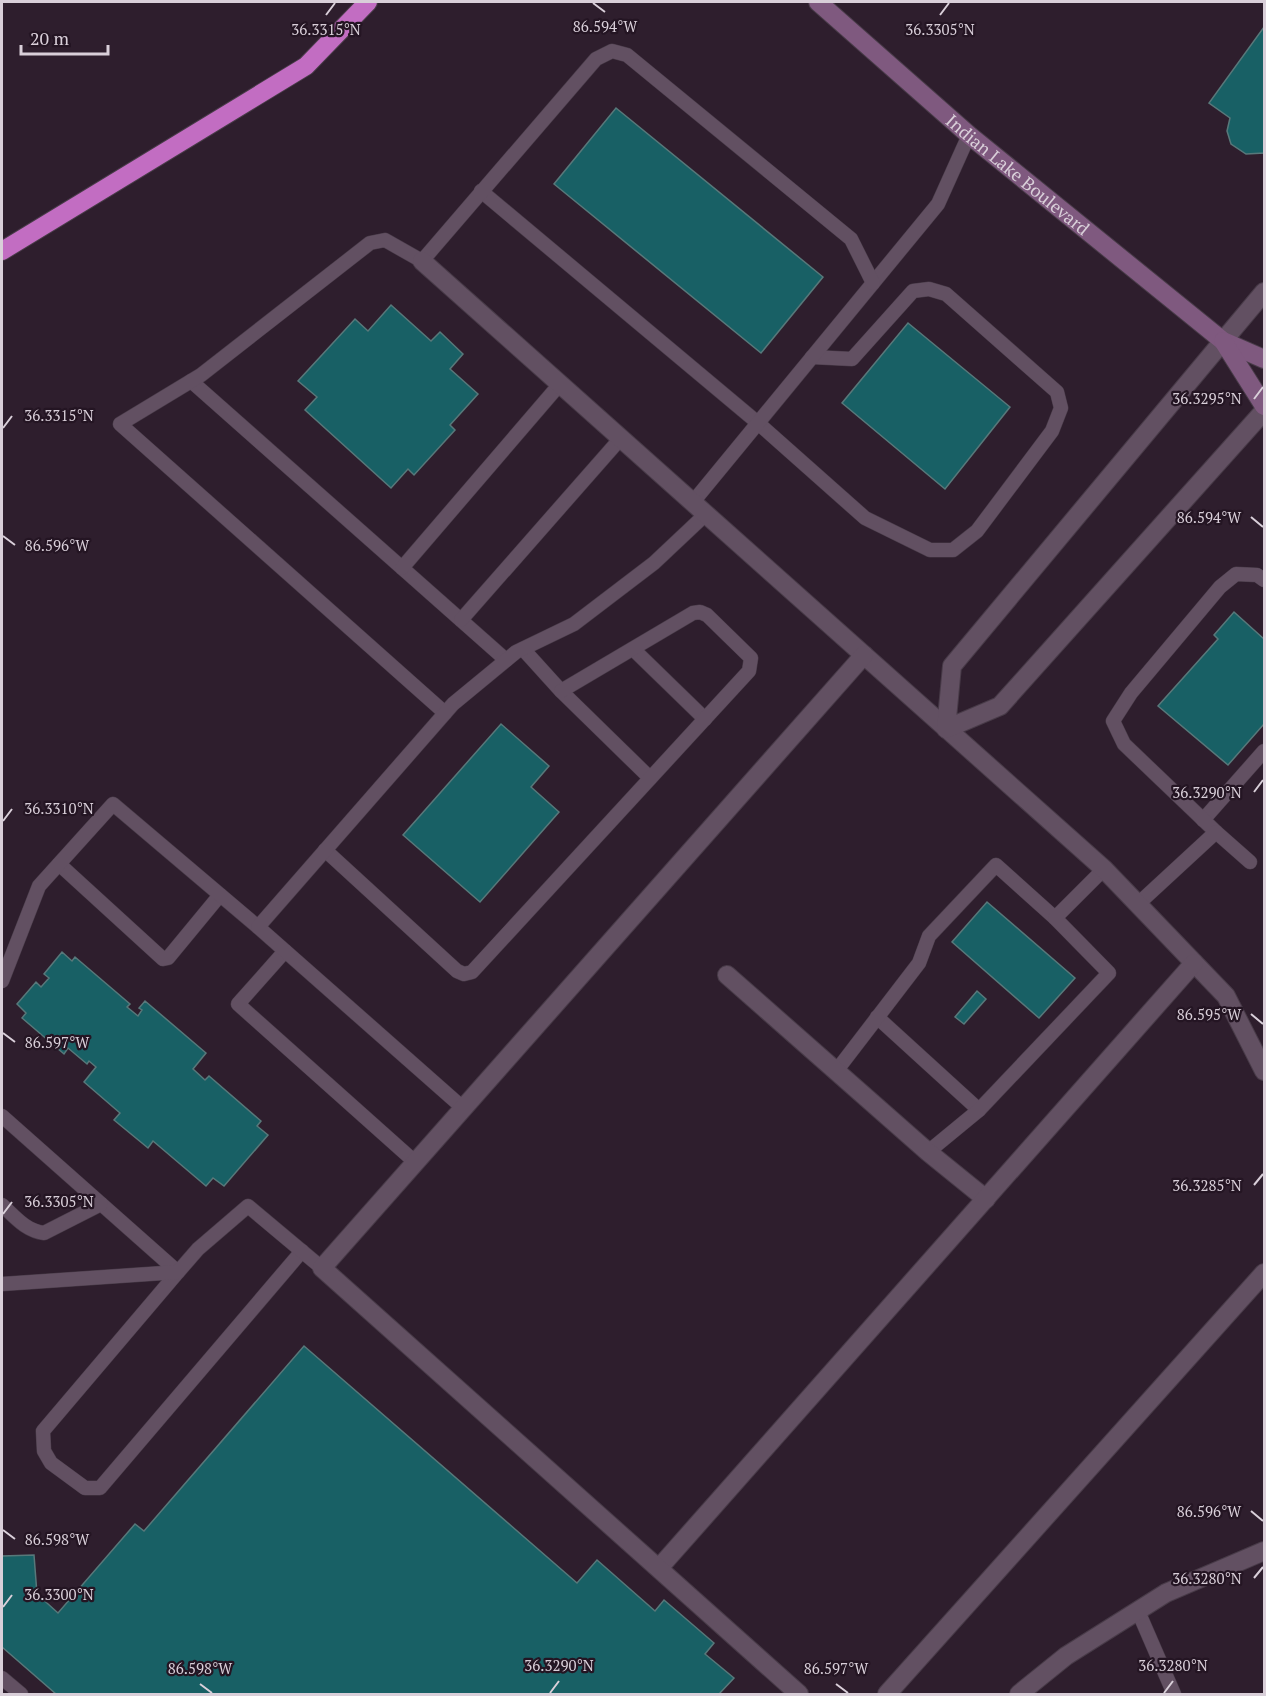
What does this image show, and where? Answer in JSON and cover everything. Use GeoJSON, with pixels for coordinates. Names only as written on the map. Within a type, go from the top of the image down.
{"type":"FeatureCollection","features":[{"type":"Feature","properties":{"kind":"highway"},"geometry":{"type":"LineString","coordinates":[[2,251],[306,66],[368,2]]}},
{"type":"Feature","properties":{"kind":"main road","name":"Indian Lake Boulevard"},"geometry":{"type":"LineString","coordinates":[[818,2],[969,135],[1223,341],[1264,359]]}},
{"type":"Feature","properties":{"kind":"main road","name":"Indian Lake Boulevard"},"geometry":{"type":"LineString","coordinates":[[1223,341],[1264,406]]}},
{"type":"Feature","properties":{"kind":"street"},"geometry":{"type":"LineString","coordinates":[[422,261],[1104,869],[1226,996],[1264,1071]]}},
{"type":"Feature","properties":{"kind":"street"},"geometry":{"type":"LineString","coordinates":[[946,729],[952,666],[1264,292]]}},
{"type":"Feature","properties":{"kind":"street"},"geometry":{"type":"LineString","coordinates":[[946,729],[1000,705],[1264,411]]}},
{"type":"Feature","properties":{"kind":"street"},"geometry":{"type":"LineString","coordinates":[[799,1695],[322,1268],[864,655]]}},
{"type":"Feature","properties":{"kind":"street"},"geometry":{"type":"LineString","coordinates":[[659,1568],[1194,963]]}},
{"type":"Feature","properties":{"kind":"street"},"geometry":{"type":"LineString","coordinates":[[727,975],[928,1152],[986,1199]]}},
{"type":"Feature","properties":{"kind":"street"},"geometry":{"type":"LineString","coordinates":[[886,1695],[1264,1273]]}},
{"type":"Feature","properties":{"kind":"street"},"geometry":{"type":"LineString","coordinates":[[1019,1695],[1066,1656],[1166,1593],[1264,1551]]}},
{"type":"Feature","properties":{"kind":"lane"},"geometry":{"type":"LineString","coordinates":[[445,712],[120,424],[191,381],[370,243],[385,240],[422,261],[596,59],[612,51],[627,55],[851,239],[873,283]]}},
{"type":"Feature","properties":{"kind":"lane"},"geometry":{"type":"LineString","coordinates":[[258,927],[445,712],[506,660],[574,624],[654,563],[700,508],[758,423],[938,204],[969,135]]}},
{"type":"Feature","properties":{"kind":"lane"},"geometry":{"type":"LineString","coordinates":[[481,191],[758,423],[865,518],[930,550],[953,550],[977,531],[1052,431],[1061,408],[1057,392],[946,294],[929,289],[913,291],[852,359],[812,357]]}},
{"type":"Feature","properties":{"kind":"lane"},"geometry":{"type":"LineString","coordinates":[[191,381],[506,660]]}},
{"type":"Feature","properties":{"kind":"lane"},"geometry":{"type":"LineString","coordinates":[[402,568],[560,384]]}},
{"type":"Feature","properties":{"kind":"lane"},"geometry":{"type":"LineString","coordinates":[[461,620],[621,438]]}},
{"type":"Feature","properties":{"kind":"lane"},"geometry":{"type":"LineString","coordinates":[[1250,862],[1124,744],[1113,721],[1131,693],[1220,587],[1236,574],[1257,575],[1264,580]]}},
{"type":"Feature","properties":{"kind":"lane"},"geometry":{"type":"LineString","coordinates":[[325,850],[457,971],[464,974],[472,972],[749,671],[751,658],[707,615],[700,612],[693,613],[561,691]]}},
{"type":"Feature","properties":{"kind":"lane"},"geometry":{"type":"LineString","coordinates":[[523,649],[561,691],[650,778]]}},
{"type":"Feature","properties":{"kind":"lane"},"geometry":{"type":"LineString","coordinates":[[633,649],[705,719]]}},
{"type":"Feature","properties":{"kind":"lane"},"geometry":{"type":"LineString","coordinates":[[1203,820],[1264,751]]}},
{"type":"Feature","properties":{"kind":"lane"},"geometry":{"type":"LineString","coordinates":[[2,981],[39,886],[113,804],[258,927],[464,1108]]}},
{"type":"Feature","properties":{"kind":"lane"},"geometry":{"type":"LineString","coordinates":[[1138,904],[1216,832]]}},
{"type":"Feature","properties":{"kind":"lane"},"geometry":{"type":"LineString","coordinates":[[59,864],[163,958],[168,958],[220,895]]}},
{"type":"Feature","properties":{"kind":"lane"},"geometry":{"type":"LineString","coordinates":[[837,1070],[919,963],[929,936],[996,864],[1055,918],[1109,973],[979,1110],[928,1152]]}},
{"type":"Feature","properties":{"kind":"lane"},"geometry":{"type":"LineString","coordinates":[[1055,918],[1104,869]]}},
{"type":"Feature","properties":{"kind":"lane"},"geometry":{"type":"LineString","coordinates":[[285,951],[238,1004],[416,1162]]}},
{"type":"Feature","properties":{"kind":"lane"},"geometry":{"type":"LineString","coordinates":[[877,1017],[979,1110]]}},
{"type":"Feature","properties":{"kind":"lane"},"geometry":{"type":"LineString","coordinates":[[2,1116],[178,1272]]}},
{"type":"Feature","properties":{"kind":"lane"},"geometry":{"type":"LineString","coordinates":[[2,1205],[24,1226],[34,1232],[44,1233],[101,1204]]}},
{"type":"Feature","properties":{"kind":"lane"},"geometry":{"type":"LineString","coordinates":[[302,1251],[100,1488],[86,1488],[51,1463],[44,1451],[43,1431],[198,1249],[248,1206],[302,1251],[322,1268]]}},
{"type":"Feature","properties":{"kind":"lane"},"geometry":{"type":"LineString","coordinates":[[2,1284],[178,1272]]}},
{"type":"Feature","properties":{"kind":"lane"},"geometry":{"type":"LineString","coordinates":[[1138,1611],[1174,1695]]}},
{"type":"Feature","properties":{"kind":"lane"},"geometry":{"type":"LineString","coordinates":[[2,1678],[21,1695]]}},
{"type":"Feature","properties":{"kind":"building"},"geometry":{"type":"Polygon","coordinates":[[[1264,27],[1264,153],[1246,154],[1231,144],[1227,131],[1230,118],[1209,103],[1264,27]]]}},
{"type":"Feature","properties":{"kind":"building"},"geometry":{"type":"Polygon","coordinates":[[[616,108],[823,277],[761,353],[554,184],[616,108]]]}},
{"type":"Feature","properties":{"kind":"building"},"geometry":{"type":"Polygon","coordinates":[[[391,305],[431,341],[440,332],[463,354],[450,369],[478,394],[450,425],[455,430],[414,475],[408,469],[391,488],[305,410],[317,397],[298,381],[355,319],[368,331],[391,305]]]}},
{"type":"Feature","properties":{"kind":"building"},"geometry":{"type":"Polygon","coordinates":[[[908,323],[1010,407],[945,489],[842,403],[908,323]]]}},
{"type":"Feature","properties":{"kind":"building"},"geometry":{"type":"Polygon","coordinates":[[[1234,612],[1264,639],[1264,724],[1228,765],[1158,706],[1218,639],[1214,635],[1234,612]]]}},
{"type":"Feature","properties":{"kind":"building"},"geometry":{"type":"Polygon","coordinates":[[[501,724],[549,766],[531,787],[559,812],[480,902],[403,835],[501,724]]]}},
{"type":"Feature","properties":{"kind":"building"},"geometry":{"type":"Polygon","coordinates":[[[987,902],[1075,978],[1039,1018],[952,942],[987,902]]]}},
{"type":"Feature","properties":{"kind":"building"},"geometry":{"type":"Polygon","coordinates":[[[62,952],[72,961],[75,957],[130,1004],[127,1007],[138,1016],[142,1010],[139,1008],[145,1001],[206,1053],[193,1069],[205,1080],[209,1076],[261,1121],[257,1126],[268,1135],[224,1186],[213,1178],[206,1186],[153,1141],[148,1148],[114,1120],[120,1113],[84,1082],[96,1067],[89,1061],[87,1064],[68,1048],[64,1054],[22,1018],[26,1013],[17,1004],[36,982],[41,987],[49,978],[44,974],[62,952]]]}},
{"type":"Feature","properties":{"kind":"building"},"geometry":{"type":"Polygon","coordinates":[[[977,991],[986,999],[964,1024],[955,1017],[977,991]]]}},
{"type":"Feature","properties":{"kind":"building"},"geometry":{"type":"Polygon","coordinates":[[[304,1346],[577,1583],[597,1560],[655,1611],[664,1600],[714,1643],[705,1654],[734,1678],[719,1694],[56,1694],[2,1647],[2,1556],[34,1555],[37,1594],[58,1613],[135,1524],[144,1531],[304,1346]]]}}]}
